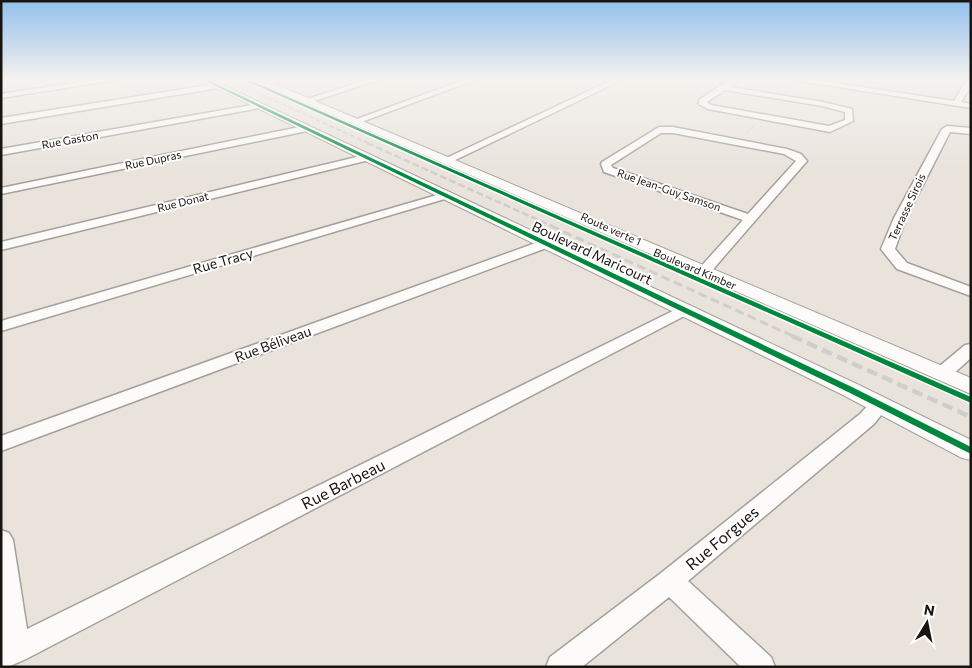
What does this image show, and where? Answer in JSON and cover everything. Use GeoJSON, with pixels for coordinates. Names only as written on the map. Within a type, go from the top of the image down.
{"type":"FeatureCollection","features":[{"type":"Feature","properties":{"kind":"street"},"geometry":{"type":"LineString","coordinates":[[1,120],[56,110]]}},
{"type":"Feature","properties":{"kind":"street","name":"Rue Gaston"},"geometry":{"type":"LineString","coordinates":[[1,152],[234,110]]}},
{"type":"Feature","properties":{"kind":"street","name":"Boulevard Maricourt"},"geometry":{"type":"LineString","coordinates":[[266,110],[685,310],[971,451]]}},
{"type":"Feature","properties":{"kind":"street","name":"Boulevard Kimber"},"geometry":{"type":"LineString","coordinates":[[326,110],[971,387]]}},
{"type":"Feature","properties":{"kind":"street"},"geometry":{"type":"LineString","coordinates":[[353,122],[387,110]]}},
{"type":"Feature","properties":{"kind":"street"},"geometry":{"type":"LineString","coordinates":[[444,161],[555,110]]}},
{"type":"Feature","properties":{"kind":"street"},"geometry":{"type":"LineString","coordinates":[[724,110],[830,130],[849,120],[848,111],[845,110]]}},
{"type":"Feature","properties":{"kind":"street","name":"Rue Dupras"},"geometry":{"type":"LineString","coordinates":[[1,191],[304,129]]}},
{"type":"Feature","properties":{"kind":"street","name":"Terrasse Sirois"},"geometry":{"type":"LineString","coordinates":[[971,131],[947,129],[900,218],[888,249],[902,266],[971,292]]}},
{"type":"Feature","properties":{"kind":"street","name":"Rue Jean-Guy Samson"},"geometry":{"type":"LineString","coordinates":[[703,272],[752,219],[802,161],[797,156],[787,152],[673,130],[659,130],[606,164],[608,170],[752,219]]}},
{"type":"Feature","properties":{"kind":"street","name":"Rue Donat"},"geometry":{"type":"LineString","coordinates":[[1,246],[365,158]]}},
{"type":"Feature","properties":{"kind":"street","name":"Rue Tracy"},"geometry":{"type":"LineString","coordinates":[[1,326],[444,196]]}},
{"type":"Feature","properties":{"kind":"street","name":"Rue Béliveau"},"geometry":{"type":"LineString","coordinates":[[1,444],[544,244]]}},
{"type":"Feature","properties":{"kind":"street","name":"Rue Barbeau"},"geometry":{"type":"LineString","coordinates":[[9,652],[685,310]]}},
{"type":"Feature","properties":{"kind":"street"},"geometry":{"type":"LineString","coordinates":[[941,374],[971,349]]}},
{"type":"Feature","properties":{"kind":"street","name":"Rue Forgues"},"geometry":{"type":"LineString","coordinates":[[560,667],[670,581],[867,419],[880,405]]}},
{"type":"Feature","properties":{"kind":"street"},"geometry":{"type":"LineString","coordinates":[[1,540],[9,652]]}},
{"type":"Feature","properties":{"kind":"street"},"geometry":{"type":"LineString","coordinates":[[670,581],[761,667]]}},
{"type":"Feature","properties":{"kind":"path"},"geometry":{"type":"LineString","coordinates":[[735,142],[763,118]]}},
{"type":"Feature","properties":{"kind":"railway"},"geometry":{"type":"LineString","coordinates":[[296,110],[370,144]]}},
{"type":"Feature","properties":{"kind":"railway"},"geometry":{"type":"LineString","coordinates":[[367,143],[554,227]]}},
{"type":"Feature","properties":{"kind":"railway"},"geometry":{"type":"LineString","coordinates":[[551,226],[795,337]]}},
{"type":"Feature","properties":{"kind":"railway"},"geometry":{"type":"LineString","coordinates":[[792,336],[971,417]]}},
{"type":"Feature","properties":{"kind":"cycle path"},"geometry":{"type":"LineString","coordinates":[[267,110],[851,390],[971,451]]}},
{"type":"Feature","properties":{"kind":"cycle path","name":"Route verte 1"},"geometry":{"type":"LineString","coordinates":[[314,110],[971,400]]}}]}
